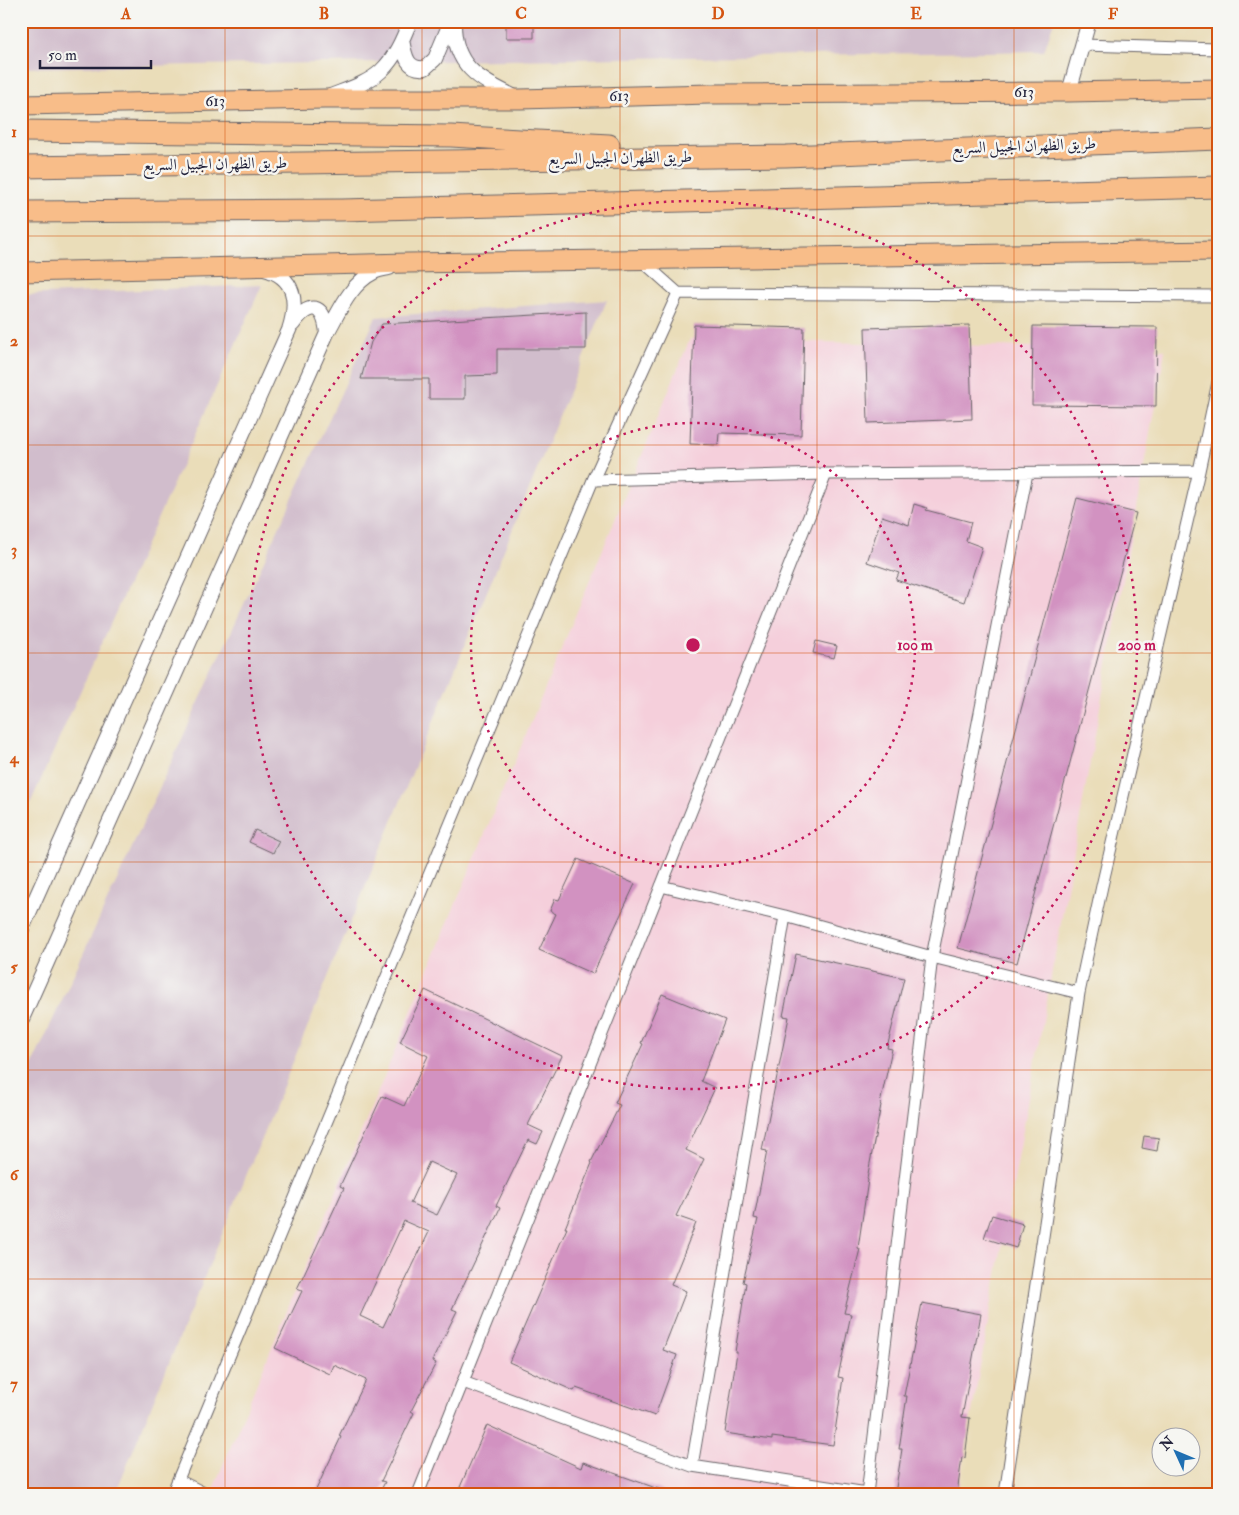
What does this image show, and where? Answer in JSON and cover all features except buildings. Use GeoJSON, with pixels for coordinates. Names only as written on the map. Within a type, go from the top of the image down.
{"type":"FeatureCollection","features":[{"type":"Feature","properties":{"kind":"highway"},"geometry":{"type":"LineString","coordinates":[[21,131],[452,136],[786,156]]}},
{"type":"Feature","properties":{"kind":"highway","name":"طريق الظهران الجبيل السريع"},"geometry":{"type":"LineString","coordinates":[[21,167],[786,156],[1218,139]]}},
{"type":"Feature","properties":{"kind":"highway"},"geometry":{"type":"LineString","coordinates":[[21,212],[342,210],[1218,187]]}},
{"type":"Feature","properties":{"kind":"main road","name":"613"},"geometry":{"type":"LineString","coordinates":[[21,105],[324,99],[520,99],[710,94],[1069,92],[1218,89]]}},
{"type":"Feature","properties":{"kind":"main road"},"geometry":{"type":"LineString","coordinates":[[21,272],[408,263],[1218,251]]}},
{"type":"Feature","properties":{"kind":"street"},"geometry":{"type":"LineString","coordinates":[[324,99],[370,79],[380,72],[402,40],[410,21]]}},
{"type":"Feature","properties":{"kind":"street"},"geometry":{"type":"LineString","coordinates":[[402,40],[408,64],[413,67],[425,68],[435,59],[453,21]]}},
{"type":"Feature","properties":{"kind":"street"},"geometry":{"type":"LineString","coordinates":[[453,21],[455,42],[458,53],[465,65],[484,80],[520,99]]}},
{"type":"Feature","properties":{"kind":"street"},"geometry":{"type":"LineString","coordinates":[[1069,92],[1089,21]]}},
{"type":"Feature","properties":{"kind":"street"},"geometry":{"type":"LineString","coordinates":[[1082,45],[1218,49]]}},
{"type":"Feature","properties":{"kind":"street"},"geometry":{"type":"LineString","coordinates":[[641,260],[678,293],[1218,296]]}},
{"type":"Feature","properties":{"kind":"street"},"geometry":{"type":"LineString","coordinates":[[21,1021],[326,333],[356,285],[374,272],[408,263]]}},
{"type":"Feature","properties":{"kind":"street"},"geometry":{"type":"LineString","coordinates":[[21,931],[289,330],[294,314],[290,288],[284,277],[275,271],[253,266]]}},
{"type":"Feature","properties":{"kind":"street"},"geometry":{"type":"LineString","coordinates":[[172,1494],[593,480],[678,293]]}},
{"type":"Feature","properties":{"kind":"street"},"geometry":{"type":"LineString","coordinates":[[289,330],[299,315],[309,308],[313,308],[322,312],[326,323],[326,333]]}},
{"type":"Feature","properties":{"kind":"street"},"geometry":{"type":"LineString","coordinates":[[1006,1494],[1079,993],[1102,886],[1199,471],[1212,438],[1218,382]]}},
{"type":"Feature","properties":{"kind":"street"},"geometry":{"type":"LineString","coordinates":[[593,480],[826,474],[1199,471]]}},
{"type":"Feature","properties":{"kind":"street"},"geometry":{"type":"LineString","coordinates":[[463,1382],[692,1466],[867,1493],[932,957],[1026,473]]}},
{"type":"Feature","properties":{"kind":"street"},"geometry":{"type":"LineString","coordinates":[[418,1494],[826,474]]}},
{"type":"Feature","properties":{"kind":"street"},"geometry":{"type":"LineString","coordinates":[[661,886],[785,916],[932,957],[1079,993]]}},
{"type":"Feature","properties":{"kind":"street"},"geometry":{"type":"LineString","coordinates":[[692,1466],[785,916]]}},
{"type":"Feature","properties":{"kind":"street"},"geometry":{"type":"LineString","coordinates":[[178,1480],[206,1494]]}},
{"type":"Feature","properties":{"kind":"shaded area"},"geometry":{"type":"Polygon","coordinates":[[[21,21],[1054,21],[1044,51],[21,68],[21,21]]]}},
{"type":"Feature","properties":{"kind":"shaded area"},"geometry":{"type":"Polygon","coordinates":[[[262,285],[21,824],[21,295],[262,285]]]}},
{"type":"Feature","properties":{"kind":"shaded area"},"geometry":{"type":"Polygon","coordinates":[[[607,300],[115,1494],[21,1494],[21,1089],[376,317],[607,300]]]}},
{"type":"Feature","properties":{"kind":"shaded area"},"geometry":{"type":"Polygon","coordinates":[[[690,339],[1165,350],[957,1494],[211,1494],[690,339]]]}}]}
